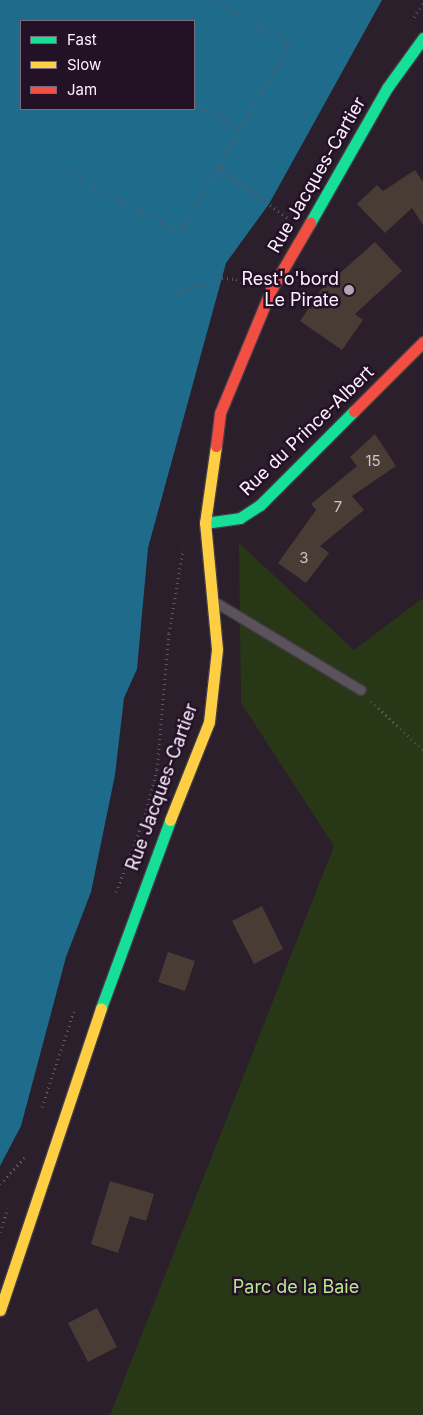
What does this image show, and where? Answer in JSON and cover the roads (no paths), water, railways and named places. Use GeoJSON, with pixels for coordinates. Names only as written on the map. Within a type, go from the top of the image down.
{"type":"FeatureCollection","features":[{"type":"Feature","properties":{"kind":"street","name":"Rue Jacques-Cartier"},"geometry":{"type":"LineString","coordinates":[[0,1310],[124,938],[209,722],[217,649],[205,523],[218,421],[252,330],[387,88],[423,38]]}},
{"type":"Feature","properties":{"kind":"street","name":"Rue du Prince-Albert"},"geometry":{"type":"LineString","coordinates":[[205,523],[240,518],[260,505],[423,342]]}},
{"type":"Feature","properties":{"kind":"lane"},"geometry":{"type":"LineString","coordinates":[[213,600],[361,690]]}},
{"type":"Feature","properties":{"kind":"water"},"geometry":{"type":"Polygon","coordinates":[[[0,0],[382,0],[269,204],[226,263],[148,548],[137,669],[124,698],[115,775],[91,892],[66,957],[21,1126],[0,1166],[0,0]]]}},
{"type":"Feature","properties":{"kind":"place","name":"Rest'o'bord Le Pirate"},"geometry":{"type":"Point","coordinates":[349,290]}},
{"type":"Feature","properties":{"kind":"park label","name":"Parc de la Baie"},"geometry":{"type":"Point","coordinates":[296,1287]}}]}
